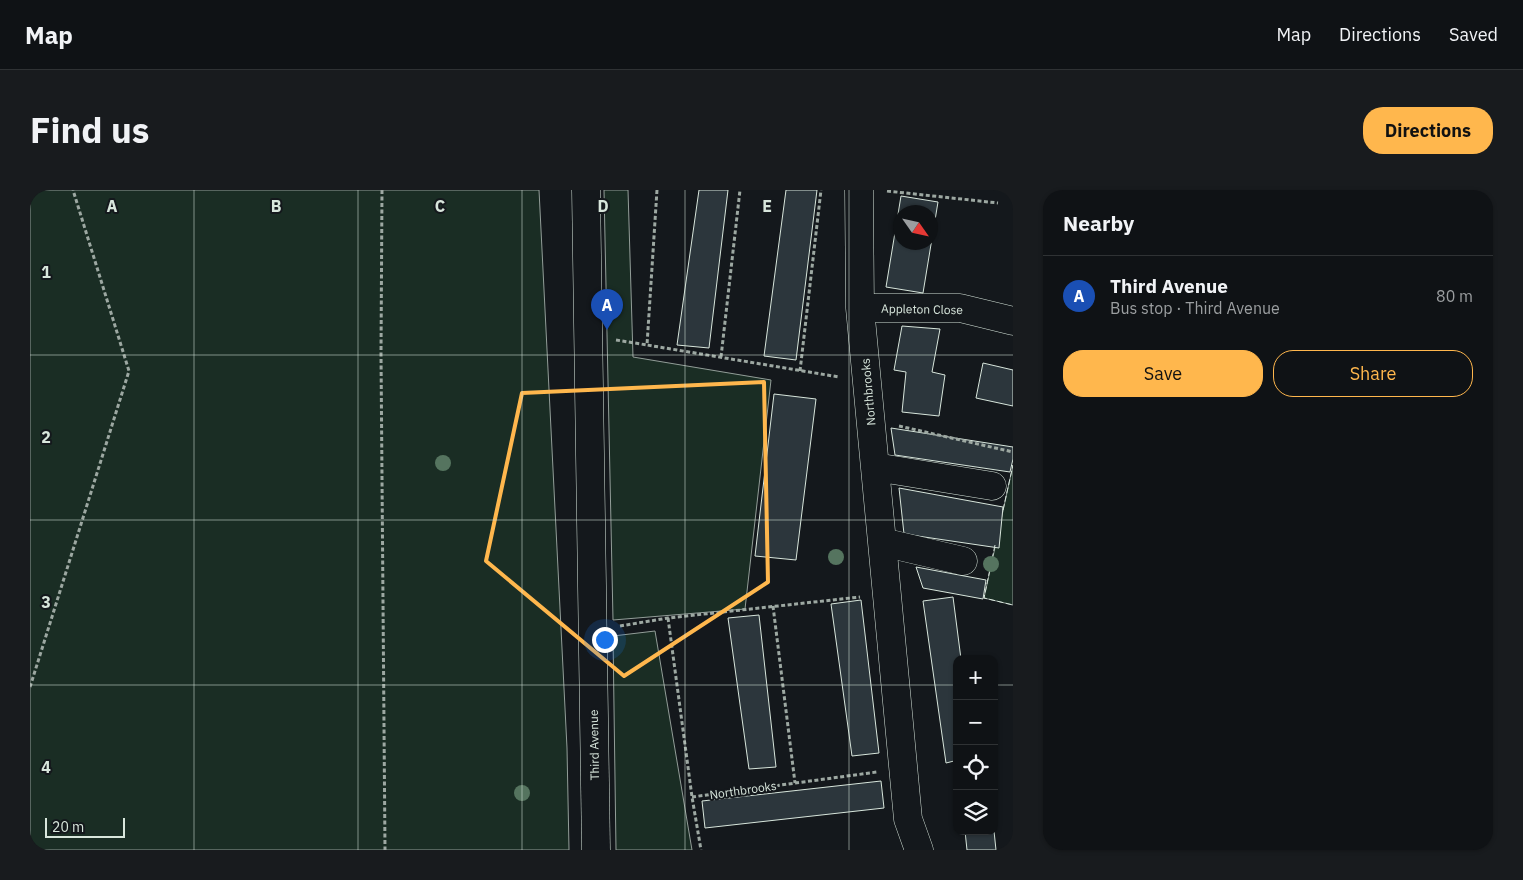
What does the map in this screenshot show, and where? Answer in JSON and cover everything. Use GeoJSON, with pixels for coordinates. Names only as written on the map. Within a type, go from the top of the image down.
{"type":"FeatureCollection","features":[{"type":"Feature","properties":{"kind":"street","name":"Third Avenue"},"geometry":{"type":"LineString","coordinates":[[586,190],[596,850]]}},
{"type":"Feature","properties":{"kind":"street","name":"Northbrooks"},"geometry":{"type":"LineString","coordinates":[[871,190],[860,308],[908,819],[919,850]]}},
{"type":"Feature","properties":{"kind":"street","name":"Appleton Close"},"geometry":{"type":"LineString","coordinates":[[860,308],[960,308],[1013,321]]}},
{"type":"Feature","properties":{"kind":"street"},"geometry":{"type":"LineString","coordinates":[[875,466],[992,486]]}},
{"type":"Feature","properties":{"kind":"street"},"geometry":{"type":"LineString","coordinates":[[882,542],[963,561]]}},
{"type":"Feature","properties":{"kind":"path"},"geometry":{"type":"LineString","coordinates":[[30,686],[129,371],[73,190]]}},
{"type":"Feature","properties":{"kind":"path"},"geometry":{"type":"LineString","coordinates":[[382,190],[385,850]]}},
{"type":"Feature","properties":{"kind":"path"},"geometry":{"type":"LineString","coordinates":[[647,345],[657,190]]}},
{"type":"Feature","properties":{"kind":"path"},"geometry":{"type":"LineString","coordinates":[[721,357],[740,190]]}},
{"type":"Feature","properties":{"kind":"path"},"geometry":{"type":"LineString","coordinates":[[800,371],[821,190]]}},
{"type":"Feature","properties":{"kind":"path"},"geometry":{"type":"LineString","coordinates":[[871,190],[998,203]]}},
{"type":"Feature","properties":{"kind":"path"},"geometry":{"type":"LineString","coordinates":[[613,339],[867,382]]}},
{"type":"Feature","properties":{"kind":"path"},"geometry":{"type":"LineString","coordinates":[[870,420],[1013,452]]}},
{"type":"Feature","properties":{"kind":"path"},"geometry":{"type":"LineString","coordinates":[[617,626],[668,618],[887,594]]}},
{"type":"Feature","properties":{"kind":"path","name":"Northbrooks"},"geometry":{"type":"LineString","coordinates":[[772,606],[795,783]]}},
{"type":"Feature","properties":{"kind":"path"},"geometry":{"type":"LineString","coordinates":[[668,618],[701,850]]}},
{"type":"Feature","properties":{"kind":"path","name":"Northbrooks"},"geometry":{"type":"LineString","coordinates":[[692,797],[903,768]]}},
{"type":"Feature","properties":{"kind":"highlighted area"},"geometry":{"type":"Polygon","coordinates":[[[764,382],[768,582],[624,676],[486,561],[522,393],[764,382]]]}},
{"type":"Feature","properties":{"kind":"green space"},"geometry":{"type":"Polygon","coordinates":[[[30,190],[539,190],[567,748],[569,850],[30,850],[30,190]]]}},
{"type":"Feature","properties":{"kind":"green space"},"geometry":{"type":"Polygon","coordinates":[[[604,190],[628,190],[633,357],[771,380],[745,609],[613,620],[604,190]]]}},
{"type":"Feature","properties":{"kind":"green space"},"geometry":{"type":"Polygon","coordinates":[[[1013,465],[1013,605],[984,598],[1013,465]]]}},
{"type":"Feature","properties":{"kind":"green space"},"geometry":{"type":"Polygon","coordinates":[[[655,631],[692,850],[616,850],[613,636],[655,631]]]}},
{"type":"Feature","properties":{"kind":"building"},"geometry":{"type":"Polygon","coordinates":[[[699,190],[728,190],[709,348],[677,345],[699,190]]]}},
{"type":"Feature","properties":{"kind":"building"},"geometry":{"type":"Polygon","coordinates":[[[786,190],[817,190],[796,360],[764,356],[786,190]]]}},
{"type":"Feature","properties":{"kind":"building"},"geometry":{"type":"Polygon","coordinates":[[[901,196],[938,202],[938,205],[900,205],[901,196]]]}},
{"type":"Feature","properties":{"kind":"building"},"geometry":{"type":"Polygon","coordinates":[[[893,245],[893,250],[930,250],[923,293],[886,287],[893,245]]]}},
{"type":"Feature","properties":{"kind":"building"},"geometry":{"type":"Polygon","coordinates":[[[902,326],[940,329],[932,372],[945,375],[939,416],[902,412],[906,372],[894,370],[902,326]]]}},
{"type":"Feature","properties":{"kind":"building"},"geometry":{"type":"Polygon","coordinates":[[[983,363],[1013,370],[1013,406],[976,398],[983,363]]]}},
{"type":"Feature","properties":{"kind":"building"},"geometry":{"type":"Polygon","coordinates":[[[774,394],[816,399],[796,560],[755,556],[774,394]]]}},
{"type":"Feature","properties":{"kind":"building"},"geometry":{"type":"Polygon","coordinates":[[[891,428],[1013,447],[1010,472],[895,455],[891,428]]]}},
{"type":"Feature","properties":{"kind":"building"},"geometry":{"type":"Polygon","coordinates":[[[899,488],[1003,507],[999,548],[904,534],[899,488]]]}},
{"type":"Feature","properties":{"kind":"building"},"geometry":{"type":"Polygon","coordinates":[[[916,567],[986,580],[983,599],[923,588],[916,567]]]}},
{"type":"Feature","properties":{"kind":"building"},"geometry":{"type":"Polygon","coordinates":[[[953,597],[960,655],[953,655],[953,761],[946,763],[923,601],[953,597]]]}},
{"type":"Feature","properties":{"kind":"building"},"geometry":{"type":"Polygon","coordinates":[[[861,600],[879,753],[852,756],[831,604],[861,600]]]}},
{"type":"Feature","properties":{"kind":"building"},"geometry":{"type":"Polygon","coordinates":[[[759,615],[776,767],[749,769],[728,618],[759,615]]]}},
{"type":"Feature","properties":{"kind":"building"},"geometry":{"type":"Polygon","coordinates":[[[881,781],[884,808],[705,828],[702,801],[881,781]]]}},
{"type":"Feature","properties":{"kind":"building"},"geometry":{"type":"Polygon","coordinates":[[[965,835],[994,835],[996,850],[967,850],[965,835]]]}},
{"type":"Feature","properties":{"kind":"fence"},"geometry":{"type":"LineString","coordinates":[[1003,510],[1013,465]]}},
{"type":"Feature","properties":{"kind":"fence"},"geometry":{"type":"LineString","coordinates":[[995,545],[984,598],[1013,605]]}},
{"type":"Feature","properties":{"kind":"place","name":"Third Avenue"},"geometry":{"type":"Point","coordinates":[607,330]}}]}
